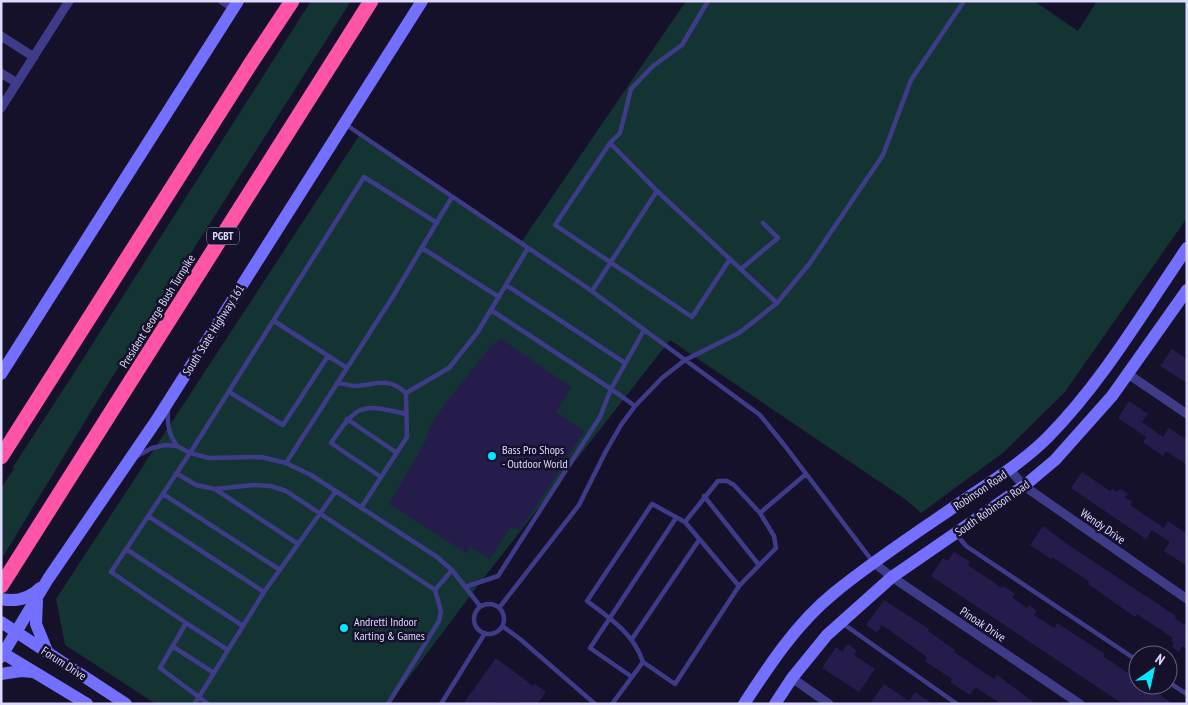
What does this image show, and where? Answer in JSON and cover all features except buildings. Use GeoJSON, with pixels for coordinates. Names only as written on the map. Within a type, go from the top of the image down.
{"type":"FeatureCollection","features":[{"type":"Feature","properties":{"kind":"highway"},"geometry":{"type":"LineString","coordinates":[[251,62],[283,1]]}},
{"type":"Feature","properties":{"kind":"highway"},"geometry":{"type":"LineString","coordinates":[[1,457],[251,62],[292,1]]}},
{"type":"Feature","properties":{"kind":"highway","name":"President George Bush Turnpike"},"geometry":{"type":"LineString","coordinates":[[4,581],[371,1]]}},
{"type":"Feature","properties":{"kind":"street"},"geometry":{"type":"LineString","coordinates":[[1,108],[69,1]]}},
{"type":"Feature","properties":{"kind":"street","name":"South State Highway 161"},"geometry":{"type":"LineString","coordinates":[[2,654],[48,579],[168,402],[422,1]]}},
{"type":"Feature","properties":{"kind":"street"},"geometry":{"type":"LineString","coordinates":[[1,374],[232,4]]}},
{"type":"Feature","properties":{"kind":"street"},"geometry":{"type":"LineString","coordinates":[[1,36],[34,57]]}},
{"type":"Feature","properties":{"kind":"street"},"geometry":{"type":"LineString","coordinates":[[1,73],[17,83]]}},
{"type":"Feature","properties":{"kind":"street","name":"Robinson Road"},"geometry":{"type":"LineString","coordinates":[[744,704],[782,649],[812,613],[833,593],[1010,470],[1048,437],[1106,369],[1187,248]]}},
{"type":"Feature","properties":{"kind":"street","name":"South Robinson Road"},"geometry":{"type":"LineString","coordinates":[[775,704],[792,678],[827,635],[892,577],[1024,486],[1055,460],[1106,403],[1187,290]]}},
{"type":"Feature","properties":{"kind":"street"},"geometry":{"type":"LineString","coordinates":[[1128,374],[1187,414]]}},
{"type":"Feature","properties":{"kind":"street","name":"Wendy Drive"},"geometry":{"type":"LineString","coordinates":[[1010,470],[1024,486],[1187,599]]}},
{"type":"Feature","properties":{"kind":"street","name":"Pinoak Drive"},"geometry":{"type":"LineString","coordinates":[[874,563],[1080,704]]}},
{"type":"Feature","properties":{"kind":"street"},"geometry":{"type":"LineString","coordinates":[[1,599],[21,600],[33,595],[48,579]]}},
{"type":"Feature","properties":{"kind":"street"},"geometry":{"type":"LineString","coordinates":[[37,597],[35,610],[36,624],[47,652]]}},
{"type":"Feature","properties":{"kind":"street","name":"Forum Drive"},"geometry":{"type":"LineString","coordinates":[[1,622],[126,704]]}},
{"type":"Feature","properties":{"kind":"street","name":"Forum Drive"},"geometry":{"type":"LineString","coordinates":[[2,654],[36,672],[87,704]]}},
{"type":"Feature","properties":{"kind":"street"},"geometry":{"type":"LineString","coordinates":[[1,674],[21,671],[36,672]]}},
{"type":"Feature","properties":{"kind":"street"},"geometry":{"type":"LineString","coordinates":[[792,678],[829,704]]}},
{"type":"Feature","properties":{"kind":"lane"},"geometry":{"type":"LineString","coordinates":[[708,1],[682,45],[653,66],[631,89],[620,134],[610,143],[555,225],[692,317],[730,259]]}},
{"type":"Feature","properties":{"kind":"lane"},"geometry":{"type":"LineString","coordinates":[[499,608],[579,504],[621,424],[635,406],[662,378],[685,360],[739,333],[777,302],[810,263],[883,155],[911,80],[964,1]]}},
{"type":"Feature","properties":{"kind":"lane"},"geometry":{"type":"LineString","coordinates":[[344,124],[592,291],[760,415],[874,563]]}},
{"type":"Feature","properties":{"kind":"lane"},"geometry":{"type":"LineString","coordinates":[[610,143],[657,191],[777,302]]}},
{"type":"Feature","properties":{"kind":"lane"},"geometry":{"type":"LineString","coordinates":[[228,650],[186,624],[112,572],[229,392],[364,177],[437,223]]}},
{"type":"Feature","properties":{"kind":"lane"},"geometry":{"type":"LineString","coordinates":[[592,291],[657,191]]}},
{"type":"Feature","properties":{"kind":"lane"},"geometry":{"type":"LineString","coordinates":[[286,463],[338,383],[452,197]]}},
{"type":"Feature","properties":{"kind":"lane"},"geometry":{"type":"LineString","coordinates":[[741,269],[778,238],[763,223]]}},
{"type":"Feature","properties":{"kind":"lane"},"geometry":{"type":"LineString","coordinates":[[422,248],[499,297]]}},
{"type":"Feature","properties":{"kind":"lane"},"geometry":{"type":"LineString","coordinates":[[406,393],[449,368],[477,333],[528,248]]}},
{"type":"Feature","properties":{"kind":"lane"},"geometry":{"type":"LineString","coordinates":[[506,285],[625,363]]}},
{"type":"Feature","properties":{"kind":"lane"},"geometry":{"type":"LineString","coordinates":[[491,310],[635,406]]}},
{"type":"Feature","properties":{"kind":"lane"},"geometry":{"type":"LineString","coordinates":[[274,320],[347,368]]}},
{"type":"Feature","properties":{"kind":"lane"},"geometry":{"type":"LineString","coordinates":[[465,587],[498,576],[600,416],[611,389],[644,330]]}},
{"type":"Feature","properties":{"kind":"lane"},"geometry":{"type":"LineString","coordinates":[[229,392],[283,425],[328,356]]}},
{"type":"Feature","properties":{"kind":"lane"},"geometry":{"type":"LineString","coordinates":[[338,383],[355,386],[379,382],[392,384],[406,393]]}},
{"type":"Feature","properties":{"kind":"lane"},"geometry":{"type":"LineString","coordinates":[[361,508],[407,437],[406,393]]}},
{"type":"Feature","properties":{"kind":"lane"},"geometry":{"type":"LineString","coordinates":[[168,402],[167,426],[170,435],[178,446]]}},
{"type":"Feature","properties":{"kind":"lane"},"geometry":{"type":"LineString","coordinates":[[381,477],[331,443],[347,419],[359,410],[374,407],[406,414]]}},
{"type":"Feature","properties":{"kind":"lane"},"geometry":{"type":"LineString","coordinates":[[347,419],[397,453]]}},
{"type":"Feature","properties":{"kind":"lane"},"geometry":{"type":"LineString","coordinates":[[128,461],[152,448],[178,446],[209,458],[261,456],[286,463],[312,475],[437,557],[452,570],[480,606]]}},
{"type":"Feature","properties":{"kind":"lane"},"geometry":{"type":"LineString","coordinates":[[176,473],[196,485],[215,489],[253,485],[271,486],[286,492],[435,590],[441,611],[439,621],[388,704]]}},
{"type":"Feature","properties":{"kind":"lane"},"geometry":{"type":"LineString","coordinates":[[760,513],[806,474]]}},
{"type":"Feature","properties":{"kind":"lane"},"geometry":{"type":"LineString","coordinates":[[685,522],[718,480],[727,481],[734,485],[760,513],[774,536],[776,548],[739,586],[675,684],[643,662],[640,651],[632,639],[609,618],[587,602],[652,504],[685,522],[739,586]]}},
{"type":"Feature","properties":{"kind":"lane"},"geometry":{"type":"LineString","coordinates":[[215,489],[298,544]]}},
{"type":"Feature","properties":{"kind":"lane"},"geometry":{"type":"LineString","coordinates":[[194,704],[264,592],[336,491]]}},
{"type":"Feature","properties":{"kind":"lane"},"geometry":{"type":"LineString","coordinates":[[163,494],[280,570]]}},
{"type":"Feature","properties":{"kind":"lane"},"geometry":{"type":"LineString","coordinates":[[704,496],[760,565]]}},
{"type":"Feature","properties":{"kind":"lane"},"geometry":{"type":"LineString","coordinates":[[148,516],[264,592]]}},
{"type":"Feature","properties":{"kind":"lane"},"geometry":{"type":"LineString","coordinates":[[632,677],[590,648],[676,518]]}},
{"type":"Feature","properties":{"kind":"lane"},"geometry":{"type":"LineString","coordinates":[[955,534],[966,546],[1128,654]]}},
{"type":"Feature","properties":{"kind":"lane"},"geometry":{"type":"LineString","coordinates":[[632,639],[699,540]]}},
{"type":"Feature","properties":{"kind":"lane"},"geometry":{"type":"LineString","coordinates":[[126,549],[243,626]]}},
{"type":"Feature","properties":{"kind":"lane"},"geometry":{"type":"LineString","coordinates":[[435,590],[452,570]]}},
{"type":"Feature","properties":{"kind":"lane"},"geometry":{"type":"LineString","coordinates":[[489,604],[499,608],[503,616],[502,626],[494,632],[485,633],[477,628],[474,619],[480,606],[489,604]]}},
{"type":"Feature","properties":{"kind":"lane"},"geometry":{"type":"LineString","coordinates":[[841,622],[958,704]]}},
{"type":"Feature","properties":{"kind":"lane"},"geometry":{"type":"LineString","coordinates":[[186,624],[160,668],[208,704]]}},
{"type":"Feature","properties":{"kind":"lane"},"geometry":{"type":"LineString","coordinates":[[502,626],[596,704]]}},
{"type":"Feature","properties":{"kind":"lane"},"geometry":{"type":"LineString","coordinates":[[440,704],[485,633]]}},
{"type":"Feature","properties":{"kind":"lane"},"geometry":{"type":"LineString","coordinates":[[172,646],[214,673]]}},
{"type":"Feature","properties":{"kind":"lane"},"geometry":{"type":"LineString","coordinates":[[612,704],[643,662]]}},
{"type":"Feature","properties":{"kind":"green space"},"geometry":{"type":"Polygon","coordinates":[[[311,1],[351,1],[101,395],[1,560],[1,488],[311,1]]]}},
{"type":"Feature","properties":{"kind":"green space"},"geometry":{"type":"Polygon","coordinates":[[[686,1],[1034,1],[1078,31],[1097,1],[1187,1],[1187,218],[1064,393],[1004,452],[921,513],[905,499],[670,340],[479,584],[389,704],[156,704],[65,645],[56,599],[361,133],[522,241],[686,1]]]}},
{"type":"Feature","properties":{"kind":"place","name":"Bass Pro Shops - Outdoor World"},"geometry":{"type":"Point","coordinates":[492,456]}},
{"type":"Feature","properties":{"kind":"place","name":"Andretti Indoor Karting & Games"},"geometry":{"type":"Point","coordinates":[344,628]}}]}
